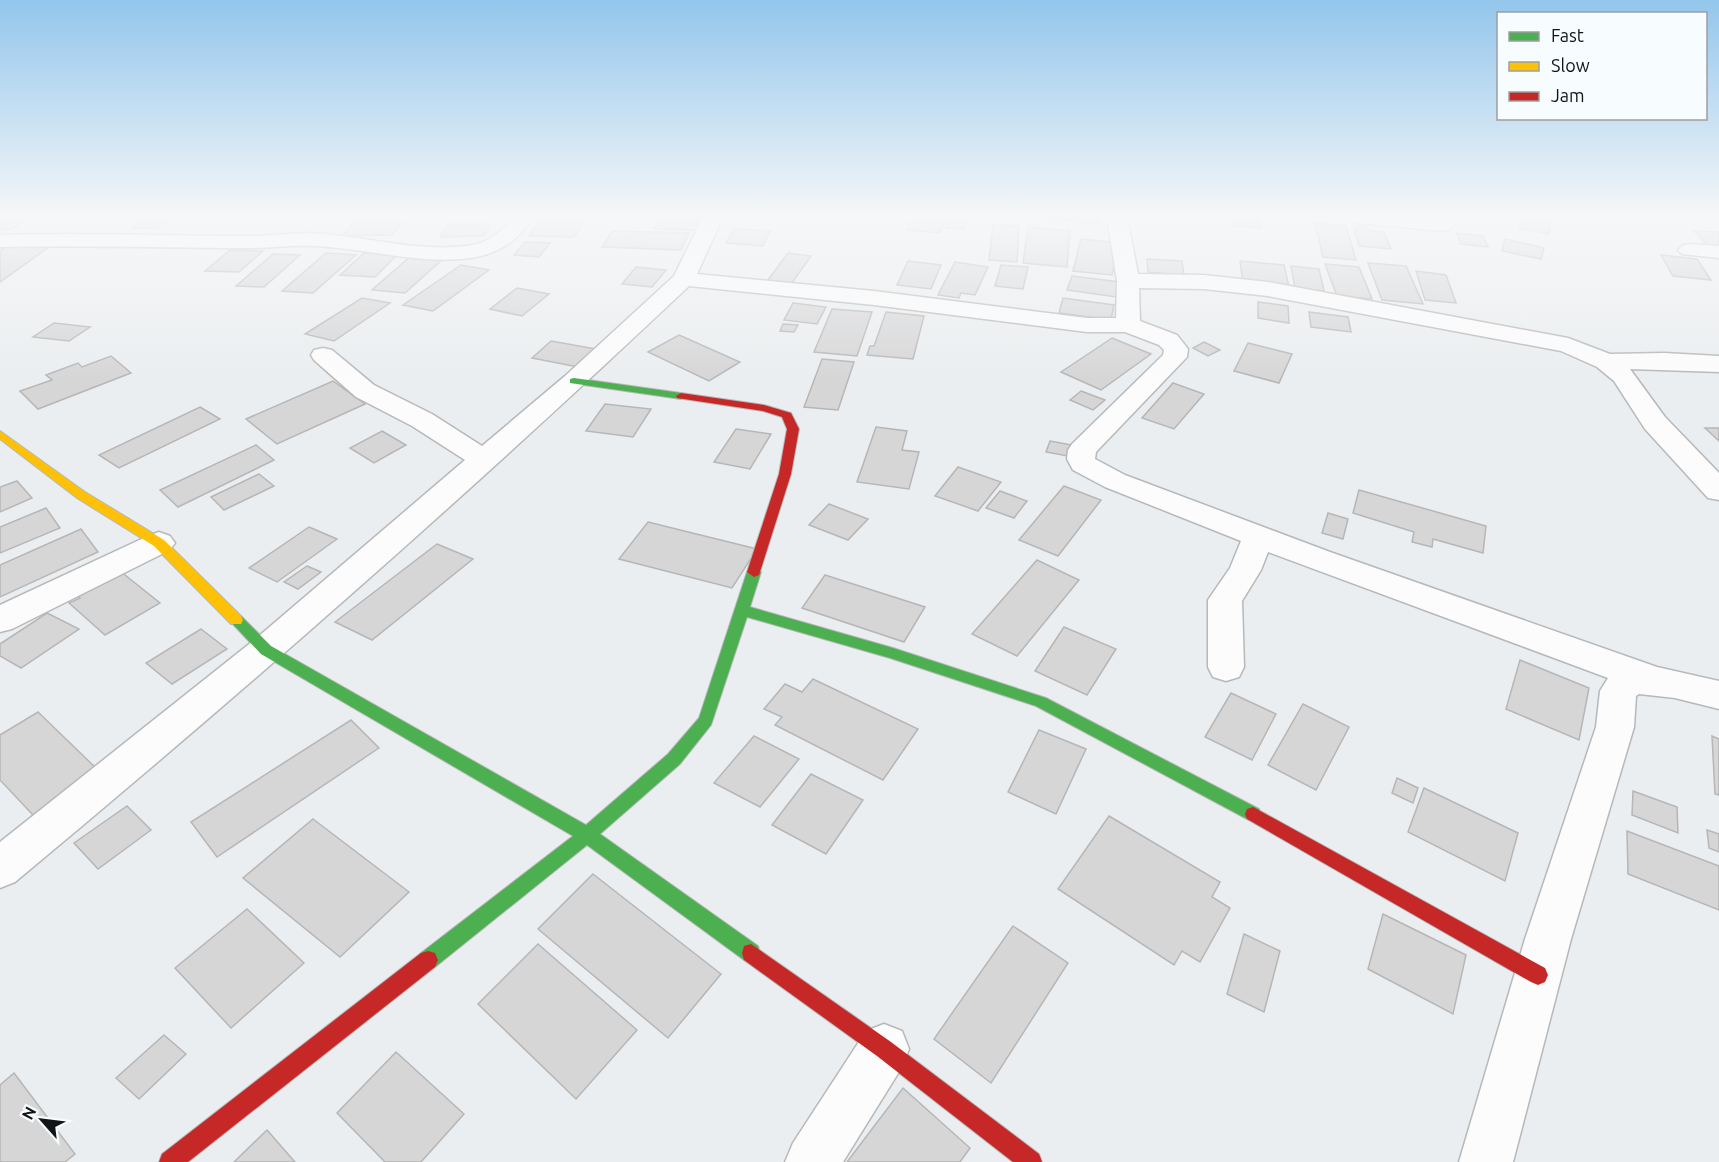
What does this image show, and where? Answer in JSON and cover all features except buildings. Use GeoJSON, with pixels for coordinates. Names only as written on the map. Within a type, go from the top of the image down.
{"type":"FeatureCollection","features":[{"type":"Feature","properties":{"kind":"street"},"geometry":{"type":"LineString","coordinates":[[0,868],[266,650],[574,381],[684,279],[688,271]]}},
{"type":"Feature","properties":{"kind":"street"},"geometry":{"type":"LineString","coordinates":[[1126,271],[1128,326]]}},
{"type":"Feature","properties":{"kind":"street"},"geometry":{"type":"LineString","coordinates":[[684,279],[874,298],[1087,325],[1128,326],[1168,340],[1176,349],[1175,357],[1082,450],[1083,464],[1115,481],[1258,537],[1650,679],[1688,685],[1719,695]]}},
{"type":"Feature","properties":{"kind":"street"},"geometry":{"type":"LineString","coordinates":[[1128,281],[1204,282],[1268,289],[1568,345],[1606,362],[1623,376],[1655,423],[1719,490]]}},
{"type":"Feature","properties":{"kind":"street"},"geometry":{"type":"LineString","coordinates":[[323,356],[365,391],[422,420],[484,460]]}},
{"type":"Feature","properties":{"kind":"street"},"geometry":{"type":"LineString","coordinates":[[1606,362],[1664,361],[1719,364]]}},
{"type":"Feature","properties":{"kind":"street"},"geometry":{"type":"LineString","coordinates":[[170,1162],[587,835],[674,759],[706,721],[785,474],[793,429],[787,415],[764,408],[574,381]]}},
{"type":"Feature","properties":{"kind":"street"},"geometry":{"type":"LineString","coordinates":[[0,434],[81,495],[159,543],[266,650],[587,835],[884,1049],[1031,1162]]}},
{"type":"Feature","properties":{"kind":"street"},"geometry":{"type":"LineString","coordinates":[[1226,667],[1225,600],[1245,570],[1258,537]]}},
{"type":"Feature","properties":{"kind":"street"},"geometry":{"type":"LineString","coordinates":[[0,620],[159,543]]}},
{"type":"Feature","properties":{"kind":"street"},"geometry":{"type":"LineString","coordinates":[[741,610],[893,653],[1041,702],[1277,827],[1538,975]]}},
{"type":"Feature","properties":{"kind":"street"},"geometry":{"type":"LineString","coordinates":[[1486,1162],[1538,975],[1615,727],[1618,691],[1630,680],[1650,679]]}},
{"type":"Feature","properties":{"kind":"street"},"geometry":{"type":"LineString","coordinates":[[812,1162],[884,1049]]}},
{"type":"Feature","properties":{"kind":"traffic: fast"},"geometry":{"type":"LineString","coordinates":[[574,381],[681,396]]}},
{"type":"Feature","properties":{"kind":"traffic: fast"},"geometry":{"type":"LineString","coordinates":[[428,960],[587,835],[674,759],[706,721],[754,572]]}},
{"type":"Feature","properties":{"kind":"traffic: fast"},"geometry":{"type":"LineString","coordinates":[[741,610],[893,653],[1041,702],[1253,814]]}},
{"type":"Feature","properties":{"kind":"traffic: fast"},"geometry":{"type":"LineString","coordinates":[[236,620],[266,650],[587,835],[751,953]]}},
{"type":"Feature","properties":{"kind":"traffic: slow"},"geometry":{"type":"LineString","coordinates":[[0,434],[81,495],[159,543],[236,620]]}},
{"type":"Feature","properties":{"kind":"traffic: jam"},"geometry":{"type":"LineString","coordinates":[[681,396],[764,408],[787,415],[793,429],[785,474],[754,572]]}},
{"type":"Feature","properties":{"kind":"traffic: jam"},"geometry":{"type":"LineString","coordinates":[[1253,814],[1538,975]]}},
{"type":"Feature","properties":{"kind":"traffic: jam"},"geometry":{"type":"LineString","coordinates":[[751,953],[884,1049],[1031,1162]]}},
{"type":"Feature","properties":{"kind":"traffic: jam"},"geometry":{"type":"LineString","coordinates":[[170,1162],[428,960]]}}]}
